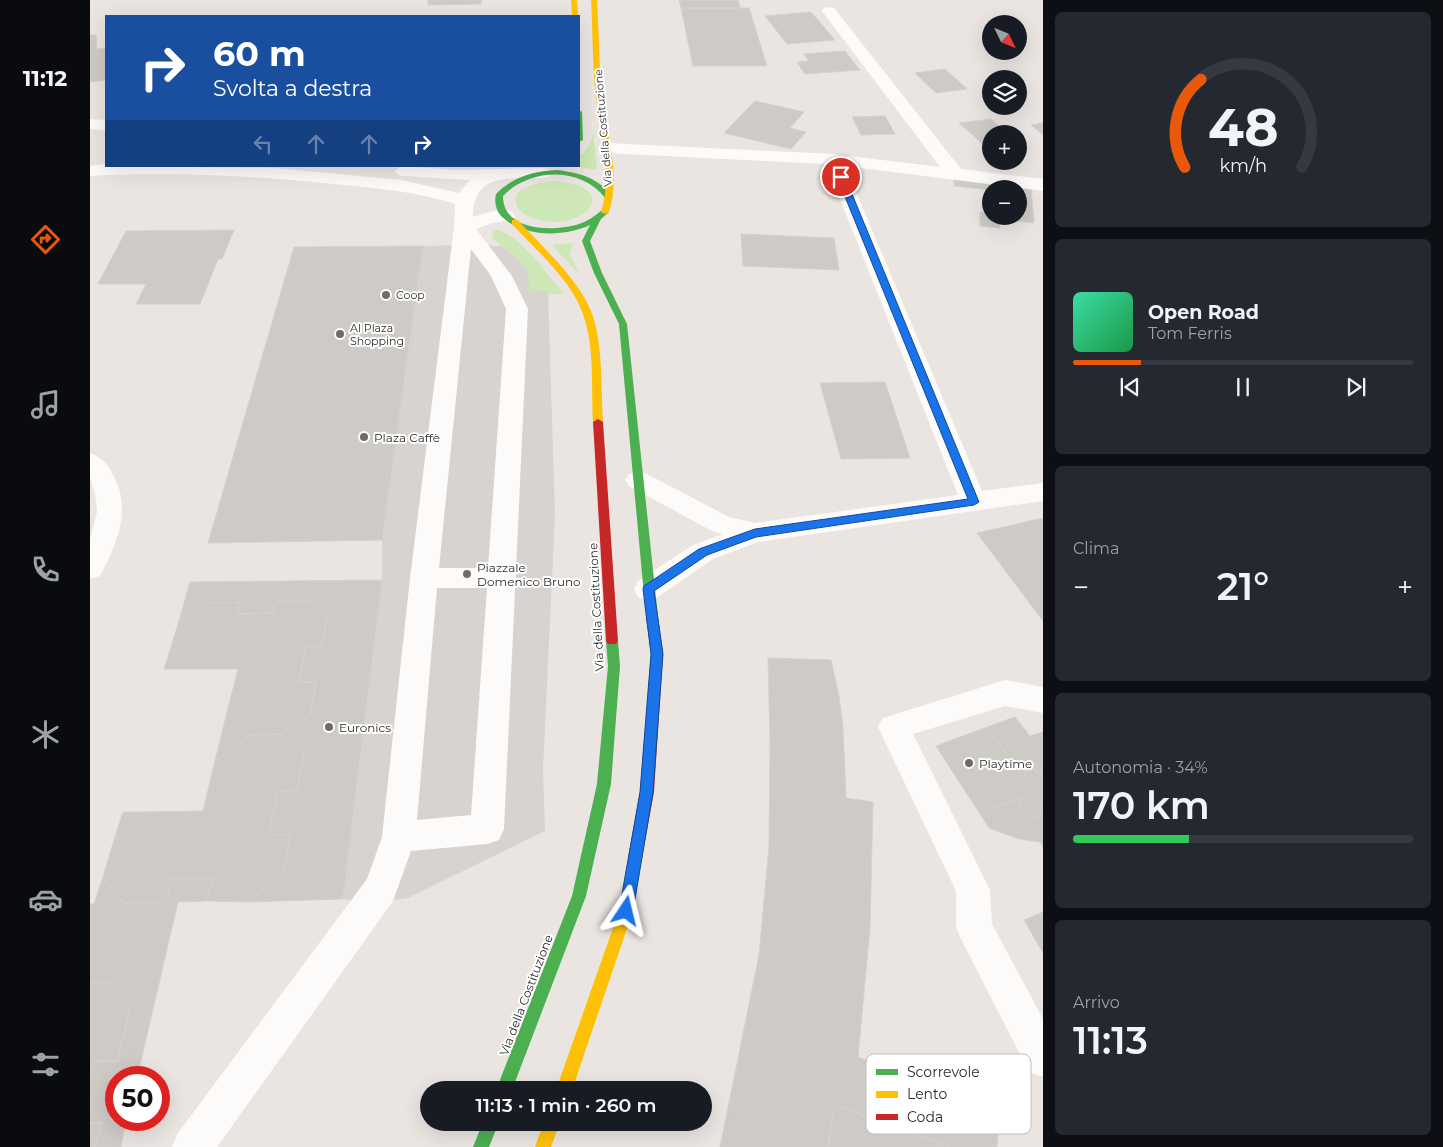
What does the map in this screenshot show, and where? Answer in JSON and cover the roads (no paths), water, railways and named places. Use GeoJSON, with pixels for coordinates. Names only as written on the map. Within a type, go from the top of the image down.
{"type":"FeatureCollection","features":[{"type":"Feature","properties":{"kind":"main road"},"geometry":{"type":"LineString","coordinates":[[574,0],[575,15]]}},
{"type":"Feature","properties":{"kind":"main road","name":"Via della Costituzione"},"geometry":{"type":"LineString","coordinates":[[594,0],[599,97],[610,197]]}},
{"type":"Feature","properties":{"kind":"main road"},"geometry":{"type":"LineString","coordinates":[[533,173],[573,174],[586,177],[602,186],[610,197],[609,205],[605,212],[597,219],[572,229],[557,230],[542,230],[503,219],[498,201],[500,193],[533,173]]}},
{"type":"Feature","properties":{"kind":"main road","name":"Via della Costituzione"},"geometry":{"type":"LineString","coordinates":[[503,219],[578,294],[588,314],[592,332],[614,666],[604,784],[579,896],[507,1081]]}},
{"type":"Feature","properties":{"kind":"main road"},"geometry":{"type":"LineString","coordinates":[[567,1081],[626,911],[647,792],[657,654],[648,589],[623,324],[613,301],[591,262],[586,241],[597,219]]}},
{"type":"Feature","properties":{"kind":"main road"},"geometry":{"type":"LineString","coordinates":[[481,1147],[487,1131]]}},
{"type":"Feature","properties":{"kind":"main road"},"geometry":{"type":"LineString","coordinates":[[543,1147],[549,1131]]}},
{"type":"Feature","properties":{"kind":"street"},"geometry":{"type":"LineString","coordinates":[[829,11],[955,174]]}},
{"type":"Feature","properties":{"kind":"street"},"geometry":{"type":"LineString","coordinates":[[90,124],[105,124]]}},
{"type":"Feature","properties":{"kind":"street"},"geometry":{"type":"LineString","coordinates":[[606,148],[833,159],[1043,185]]}},
{"type":"Feature","properties":{"kind":"street"},"geometry":{"type":"LineString","coordinates":[[90,159],[105,158]]}},
{"type":"Feature","properties":{"kind":"street"},"geometry":{"type":"LineString","coordinates":[[833,159],[974,502]]}},
{"type":"Feature","properties":{"kind":"street"},"geometry":{"type":"LineString","coordinates":[[364,167],[456,175],[533,173]]}},
{"type":"Feature","properties":{"kind":"street"},"geometry":{"type":"LineString","coordinates":[[90,171],[165,168],[301,175],[419,188],[464,212],[503,219]]}},
{"type":"Feature","properties":{"kind":"street"},"geometry":{"type":"LineString","coordinates":[[192,1147],[381,889],[400,837],[424,578],[464,212],[468,193],[476,184],[495,173]]}},
{"type":"Feature","properties":{"kind":"street"},"geometry":{"type":"LineString","coordinates":[[400,837],[487,829],[517,309],[511,292],[464,212]]}},
{"type":"Feature","properties":{"kind":"street"},"geometry":{"type":"LineString","coordinates":[[90,462],[97,468],[108,491],[107,530],[90,569]]}},
{"type":"Feature","properties":{"kind":"street"},"geometry":{"type":"LineString","coordinates":[[638,480],[721,524],[755,534]]}},
{"type":"Feature","properties":{"kind":"street"},"geometry":{"type":"LineString","coordinates":[[648,589],[703,552],[755,534],[1043,492]]}},
{"type":"Feature","properties":{"kind":"street"},"geometry":{"type":"LineString","coordinates":[[424,578],[502,578]]}},
{"type":"Feature","properties":{"kind":"street"},"geometry":{"type":"LineString","coordinates":[[1043,700],[1005,692],[894,727],[972,890],[974,927],[1043,1058]]}},
{"type":"Feature","properties":{"kind":"place","name":"Coop"},"geometry":{"type":"Point","coordinates":[386,295]}},
{"type":"Feature","properties":{"kind":"place","name":"Al Plaza Shopping"},"geometry":{"type":"Point","coordinates":[340,334]}},
{"type":"Feature","properties":{"kind":"place","name":"Plaza Caffè"},"geometry":{"type":"Point","coordinates":[364,437]}},
{"type":"Feature","properties":{"kind":"place","name":"Piazzale Domenico Bruno"},"geometry":{"type":"Point","coordinates":[467,574]}},
{"type":"Feature","properties":{"kind":"place","name":"Euronics"},"geometry":{"type":"Point","coordinates":[329,727]}},
{"type":"Feature","properties":{"kind":"place","name":"Playtime"},"geometry":{"type":"Point","coordinates":[969,763]}}]}
